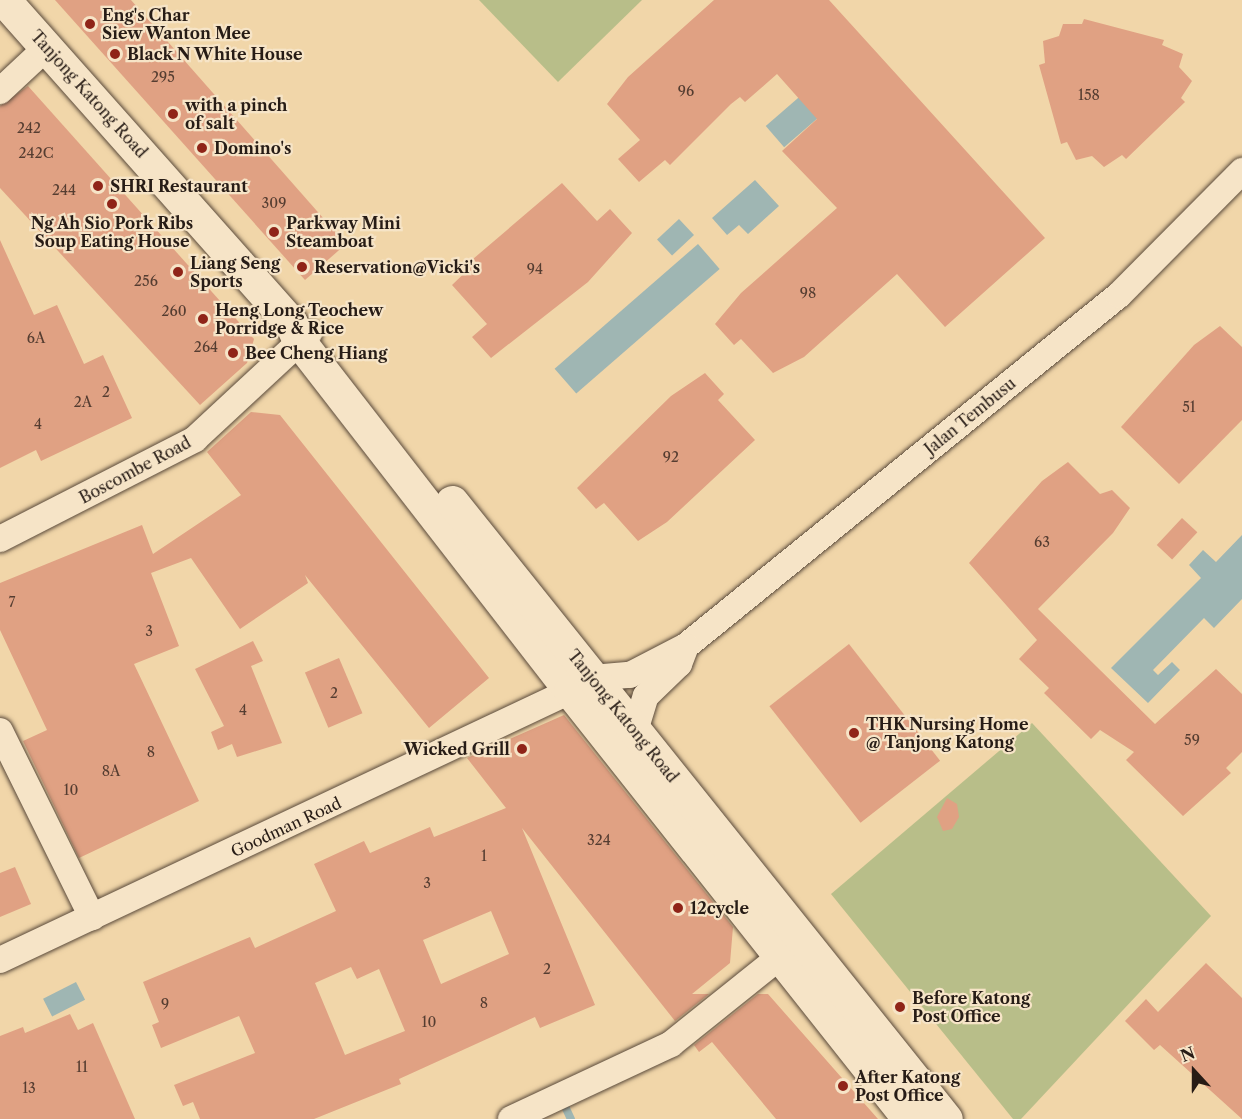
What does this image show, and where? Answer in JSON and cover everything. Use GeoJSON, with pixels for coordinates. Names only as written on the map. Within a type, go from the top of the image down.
{"type":"FeatureCollection","features":[{"type":"Feature","properties":{"kind":"main road","name":"Tanjong Katong Road"},"geometry":{"type":"LineString","coordinates":[[4,0],[300,332],[581,684],[781,956],[909,1119]]}},
{"type":"Feature","properties":{"kind":"main road","name":"Tanjong Katong Road"},"geometry":{"type":"LineString","coordinates":[[581,684],[635,731],[946,1119]]}},
{"type":"Feature","properties":{"kind":"street"},"geometry":{"type":"LineString","coordinates":[[0,91],[47,47]]}},
{"type":"Feature","properties":{"kind":"street","name":"Jalan Tembusu"},"geometry":{"type":"LineString","coordinates":[[686,646],[1119,295],[1242,171]]}},
{"type":"Feature","properties":{"kind":"street","name":"Boscombe Road"},"geometry":{"type":"LineString","coordinates":[[0,539],[195,439],[300,332]]}},
{"type":"Feature","properties":{"kind":"street"},"geometry":{"type":"LineString","coordinates":[[581,684],[630,675],[686,646]]}},
{"type":"Feature","properties":{"kind":"street"},"geometry":{"type":"LineString","coordinates":[[635,731],[646,696],[679,664],[686,646]]}},
{"type":"Feature","properties":{"kind":"street","name":"Goodman Road"},"geometry":{"type":"LineString","coordinates":[[0,960],[581,684]]}},
{"type":"Feature","properties":{"kind":"street"},"geometry":{"type":"LineString","coordinates":[[0,731],[92,917]]}},
{"type":"Feature","properties":{"kind":"street"},"geometry":{"type":"LineString","coordinates":[[511,1119],[671,1044],[781,956]]}},
{"type":"Feature","properties":{"kind":"green space"},"geometry":{"type":"Polygon","coordinates":[[[479,0],[642,0],[558,82],[479,0]]]}},
{"type":"Feature","properties":{"kind":"green space"},"geometry":{"type":"Polygon","coordinates":[[[1032,723],[1211,916],[1021,1119],[1013,1119],[831,894],[1032,723]]]}},
{"type":"Feature","properties":{"kind":"water"},"geometry":{"type":"Polygon","coordinates":[[[805,92],[823,113],[784,147],[766,126],[805,92]]]}},
{"type":"Feature","properties":{"kind":"water"},"geometry":{"type":"Polygon","coordinates":[[[755,180],[779,206],[748,234],[739,225],[727,235],[712,218],[755,180]]]}},
{"type":"Feature","properties":{"kind":"water"},"geometry":{"type":"Polygon","coordinates":[[[679,219],[694,235],[672,256],[657,239],[679,219]]]}},
{"type":"Feature","properties":{"kind":"water"},"geometry":{"type":"Polygon","coordinates":[[[698,244],[720,269],[576,394],[555,369],[698,244]]]}},
{"type":"Feature","properties":{"kind":"water"},"geometry":{"type":"Polygon","coordinates":[[[1242,535],[1242,599],[1214,628],[1204,618],[1153,670],[1158,675],[1172,662],[1180,670],[1148,703],[1111,668],[1201,578],[1189,565],[1203,550],[1216,562],[1242,535]]]}},
{"type":"Feature","properties":{"kind":"water"},"geometry":{"type":"Polygon","coordinates":[[[76,982],[85,1000],[52,1017],[43,999],[76,982]]]}},
{"type":"Feature","properties":{"kind":"building"},"geometry":{"type":"Polygon","coordinates":[[[55,0],[131,0],[346,244],[305,280],[55,0]]]}},
{"type":"Feature","properties":{"kind":"building"},"geometry":{"type":"Polygon","coordinates":[[[714,0],[829,0],[1045,238],[945,327],[897,274],[804,357],[773,373],[741,339],[734,345],[715,324],[741,293],[837,208],[782,151],[817,119],[777,74],[745,102],[740,97],[731,104],[670,165],[665,160],[639,182],[618,159],[640,140],[607,104],[628,77],[714,0]]]}},
{"type":"Feature","properties":{"kind":"building"},"geometry":{"type":"Polygon","coordinates":[[[1084,19],[1164,40],[1162,45],[1183,54],[1179,67],[1192,81],[1181,98],[1185,102],[1126,159],[1122,155],[1104,167],[1092,156],[1076,160],[1067,142],[1061,144],[1039,65],[1045,63],[1043,41],[1059,36],[1063,24],[1082,24],[1084,19]]]}},
{"type":"Feature","properties":{"kind":"building"},"geometry":{"type":"Polygon","coordinates":[[[28,86],[254,339],[247,363],[200,405],[0,188],[0,106],[28,86]]]}},
{"type":"Feature","properties":{"kind":"building"},"geometry":{"type":"Polygon","coordinates":[[[562,183],[597,221],[610,209],[632,233],[588,282],[491,358],[472,337],[487,324],[452,285],[476,262],[473,259],[562,183]]]}},
{"type":"Feature","properties":{"kind":"building"},"geometry":{"type":"Polygon","coordinates":[[[0,240],[34,315],[57,305],[84,364],[103,355],[132,418],[41,461],[36,450],[0,468],[0,240]]]}},
{"type":"Feature","properties":{"kind":"building"},"geometry":{"type":"Polygon","coordinates":[[[1220,326],[1242,347],[1242,420],[1179,484],[1121,427],[1194,345],[1220,326]]]}},
{"type":"Feature","properties":{"kind":"building"},"geometry":{"type":"Polygon","coordinates":[[[705,373],[724,394],[718,400],[755,440],[667,522],[638,541],[604,503],[596,509],[577,488],[671,396],[705,373]]]}},
{"type":"Feature","properties":{"kind":"building"},"geometry":{"type":"Polygon","coordinates":[[[251,412],[280,415],[489,678],[429,728],[305,575],[308,583],[240,629],[191,558],[151,573],[179,646],[134,664],[199,801],[79,858],[23,741],[47,730],[0,630],[0,583],[142,525],[153,554],[241,495],[207,452],[251,412]]]}},
{"type":"Feature","properties":{"kind":"building"},"geometry":{"type":"Polygon","coordinates":[[[1068,462],[1100,494],[1112,490],[1130,508],[1113,533],[1038,609],[1155,724],[1216,669],[1242,694],[1242,752],[1226,768],[1231,773],[1183,816],[1126,760],[1134,752],[1100,730],[1091,739],[1044,693],[1049,688],[1019,659],[1037,640],[969,563],[1042,481],[1068,462]]]}},
{"type":"Feature","properties":{"kind":"building"},"geometry":{"type":"Polygon","coordinates":[[[1182,518],[1197,532],[1172,559],[1157,545],[1182,518]]]}},
{"type":"Feature","properties":{"kind":"building"},"geometry":{"type":"Polygon","coordinates":[[[253,641],[263,661],[251,666],[282,743],[237,757],[232,744],[218,750],[211,732],[224,726],[195,669],[253,641]]]}},
{"type":"Feature","properties":{"kind":"building","name":"THK Nursing Home @ Tanjong Katong"},"geometry":{"type":"Polygon","coordinates":[[[849,644],[940,761],[861,823],[769,706],[849,644]]]}},
{"type":"Feature","properties":{"kind":"building"},"geometry":{"type":"Polygon","coordinates":[[[339,658],[362,713],[328,728],[305,672],[339,658]]]}},
{"type":"Feature","properties":{"kind":"building"},"geometry":{"type":"Polygon","coordinates":[[[564,715],[733,927],[730,963],[692,994],[709,994],[675,1021],[522,828],[595,1005],[540,1028],[535,1017],[399,1079],[401,1084],[314,1119],[200,1119],[193,1102],[183,1106],[174,1085],[255,1053],[239,1016],[161,1048],[152,1025],[159,1022],[143,982],[250,937],[255,948],[336,911],[314,864],[364,841],[370,853],[430,827],[434,837],[506,808],[467,758],[564,715]],[[491,911],[423,940],[441,984],[509,954],[491,911]],[[351,967],[315,983],[345,1055],[405,1031],[379,969],[357,979],[351,967]]]}},
{"type":"Feature","properties":{"kind":"building"},"geometry":{"type":"Polygon","coordinates":[[[947,798],[957,804],[959,817],[952,829],[943,831],[937,817],[947,798]]]}},
{"type":"Feature","properties":{"kind":"building"},"geometry":{"type":"Polygon","coordinates":[[[15,867],[31,904],[0,917],[0,873],[15,867]]]}},
{"type":"Feature","properties":{"kind":"building"},"geometry":{"type":"Polygon","coordinates":[[[1206,963],[1242,998],[1242,1119],[1160,1045],[1154,1050],[1125,1021],[1146,999],[1158,1012],[1206,963]]]}},
{"type":"Feature","properties":{"kind":"building"},"geometry":{"type":"Polygon","coordinates":[[[758,994],[768,994],[878,1119],[776,1119],[712,1042],[699,1052],[694,1045],[758,994]]]}},
{"type":"Feature","properties":{"kind":"building"},"geometry":{"type":"Polygon","coordinates":[[[70,1014],[78,1030],[93,1023],[135,1119],[0,1119],[0,1036],[23,1027],[25,1033],[70,1014]]]}},
{"type":"Feature","properties":{"kind":"waterway"},"geometry":{"type":"LineString","coordinates":[[562,1100],[571,1119]]}},
{"type":"Feature","properties":{"kind":"place","name":"Eng's Char Siew Wanton Mee"},"geometry":{"type":"Point","coordinates":[90,24]}},
{"type":"Feature","properties":{"kind":"place","name":"Black N White House"},"geometry":{"type":"Point","coordinates":[115,54]}},
{"type":"Feature","properties":{"kind":"place","name":"with a pinch of salt"},"geometry":{"type":"Point","coordinates":[173,114]}},
{"type":"Feature","properties":{"kind":"place","name":"Domino's"},"geometry":{"type":"Point","coordinates":[202,148]}},
{"type":"Feature","properties":{"kind":"place","name":"SHRI Restaurant"},"geometry":{"type":"Point","coordinates":[98,186]}},
{"type":"Feature","properties":{"kind":"place","name":"Ng Ah Sio Pork Ribs Soup Eating House"},"geometry":{"type":"Point","coordinates":[112,204]}},
{"type":"Feature","properties":{"kind":"place","name":"Parkway Mini Steamboat"},"geometry":{"type":"Point","coordinates":[274,232]}},
{"type":"Feature","properties":{"kind":"place","name":"Reservation@Vicki's"},"geometry":{"type":"Point","coordinates":[302,267]}},
{"type":"Feature","properties":{"kind":"place","name":"Liang Seng Sports"},"geometry":{"type":"Point","coordinates":[178,272]}},
{"type":"Feature","properties":{"kind":"place","name":"Heng Long Teochew Porridge & Rice"},"geometry":{"type":"Point","coordinates":[203,319]}},
{"type":"Feature","properties":{"kind":"place","name":"Bee Cheng Hiang"},"geometry":{"type":"Point","coordinates":[233,353]}},
{"type":"Feature","properties":{"kind":"place","name":"THK Nursing Home @ Tanjong Katong"},"geometry":{"type":"Point","coordinates":[854,733]}},
{"type":"Feature","properties":{"kind":"place","name":"Wicked Grill"},"geometry":{"type":"Point","coordinates":[522,749]}},
{"type":"Feature","properties":{"kind":"place","name":"12cycle"},"geometry":{"type":"Point","coordinates":[678,908]}},
{"type":"Feature","properties":{"kind":"place","name":"Before Katong Post Office"},"geometry":{"type":"Point","coordinates":[900,1007]}},
{"type":"Feature","properties":{"kind":"place","name":"After Katong Post Office"},"geometry":{"type":"Point","coordinates":[843,1086]}}]}
